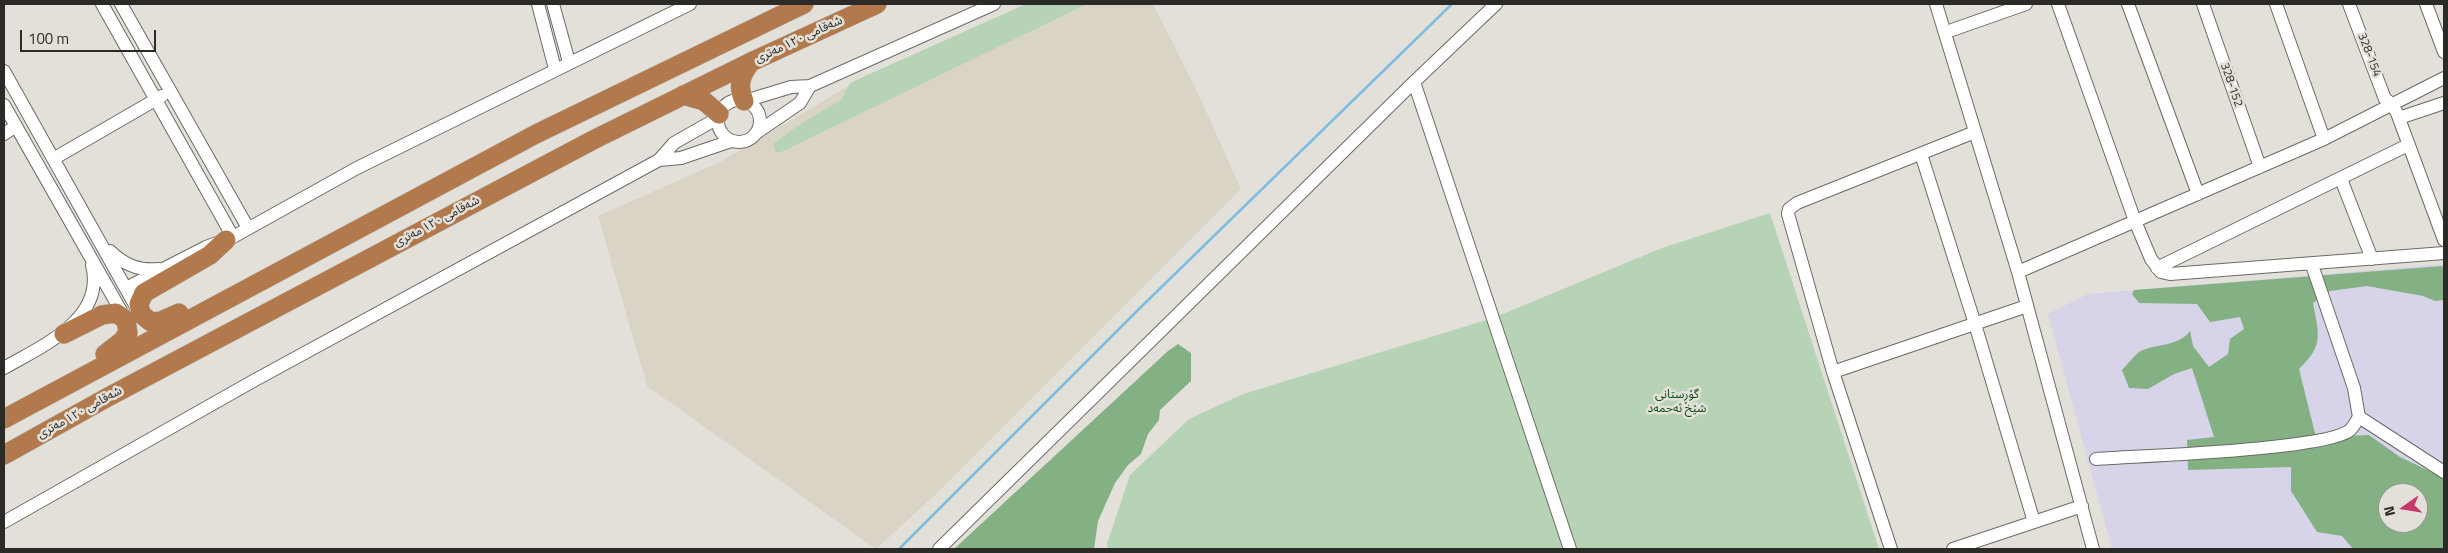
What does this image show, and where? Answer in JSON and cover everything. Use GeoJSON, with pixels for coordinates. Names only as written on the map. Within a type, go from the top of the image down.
{"type":"FeatureCollection","features":[{"type":"Feature","properties":{"kind":"highway"},"geometry":{"type":"LineString","coordinates":[[4,419],[75,379],[536,134],[804,4]]}},
{"type":"Feature","properties":{"kind":"highway","name":"شەقامی ١٢٠ مەتری"},"geometry":{"type":"LineString","coordinates":[[4,455],[108,397],[472,204],[683,95],[877,4]]}},
{"type":"Feature","properties":{"kind":"highway"},"geometry":{"type":"LineString","coordinates":[[745,101],[740,92],[740,82],[743,73],[751,62]]}},
{"type":"Feature","properties":{"kind":"highway"},"geometry":{"type":"LineString","coordinates":[[683,95],[704,101],[718,116]]}},
{"type":"Feature","properties":{"kind":"highway"},"geometry":{"type":"LineString","coordinates":[[75,379],[122,341],[136,322],[139,304],[144,293],[210,255],[229,239]]}},
{"type":"Feature","properties":{"kind":"highway"},"geometry":{"type":"LineString","coordinates":[[64,334],[109,313],[116,313],[136,322],[161,321],[255,284]]}},
{"type":"Feature","properties":{"kind":"street"},"geometry":{"type":"LineString","coordinates":[[102,4],[156,99],[229,239]]}},
{"type":"Feature","properties":{"kind":"street"},"geometry":{"type":"LineString","coordinates":[[121,4],[248,228]]}},
{"type":"Feature","properties":{"kind":"street"},"geometry":{"type":"LineString","coordinates":[[538,4],[556,69]]}},
{"type":"Feature","properties":{"kind":"street"},"geometry":{"type":"LineString","coordinates":[[553,4],[569,62]]}},
{"type":"Feature","properties":{"kind":"street"},"geometry":{"type":"LineString","coordinates":[[126,288],[206,247],[229,239],[357,168],[690,4]]}},
{"type":"Feature","properties":{"kind":"street"},"geometry":{"type":"LineString","coordinates":[[4,522],[255,380],[659,160],[674,143],[718,116],[726,104],[745,101],[791,87],[810,86],[994,4]]}},
{"type":"Feature","properties":{"kind":"street"},"geometry":{"type":"LineString","coordinates":[[939,549],[1414,82],[1496,4]]}},
{"type":"Feature","properties":{"kind":"street"},"geometry":{"type":"LineString","coordinates":[[1936,4],[2018,272],[2093,549]]}},
{"type":"Feature","properties":{"kind":"street"},"geometry":{"type":"LineString","coordinates":[[1952,30],[2026,4]]}},
{"type":"Feature","properties":{"kind":"street"},"geometry":{"type":"LineString","coordinates":[[2058,4],[2135,221],[2157,268],[2161,272],[2170,274],[2444,253]]}},
{"type":"Feature","properties":{"kind":"street"},"geometry":{"type":"LineString","coordinates":[[2128,4],[2198,194]]}},
{"type":"Feature","properties":{"kind":"street","name":"328-152"},"geometry":{"type":"LineString","coordinates":[[2203,4],[2260,166]]}},
{"type":"Feature","properties":{"kind":"street"},"geometry":{"type":"LineString","coordinates":[[2276,4],[2324,139]]}},
{"type":"Feature","properties":{"kind":"street","name":"328-154"},"geometry":{"type":"LineString","coordinates":[[2349,4],[2385,98],[2391,103],[2398,118],[2444,240]]}},
{"type":"Feature","properties":{"kind":"street"},"geometry":{"type":"LineString","coordinates":[[2426,4],[2444,52]]}},
{"type":"Feature","properties":{"kind":"street"},"geometry":{"type":"LineString","coordinates":[[4,71],[126,288],[136,322]]}},
{"type":"Feature","properties":{"kind":"street"},"geometry":{"type":"LineString","coordinates":[[2018,272],[2324,139],[2391,103],[2444,78]]}},
{"type":"Feature","properties":{"kind":"street"},"geometry":{"type":"LineString","coordinates":[[1414,82],[1570,549]]}},
{"type":"Feature","properties":{"kind":"street"},"geometry":{"type":"LineString","coordinates":[[659,160],[681,158],[731,141],[745,141],[800,103],[810,86]]}},
{"type":"Feature","properties":{"kind":"street"},"geometry":{"type":"LineString","coordinates":[[54,159],[171,91]]}},
{"type":"Feature","properties":{"kind":"street"},"geometry":{"type":"LineString","coordinates":[[745,101],[754,108],[759,117],[756,134]]}},
{"type":"Feature","properties":{"kind":"street"},"geometry":{"type":"LineString","coordinates":[[2398,118],[2413,115],[2444,103]]}},
{"type":"Feature","properties":{"kind":"street"},"geometry":{"type":"LineString","coordinates":[[4,105],[84,246],[136,322]]}},
{"type":"Feature","properties":{"kind":"street"},"geometry":{"type":"LineString","coordinates":[[718,116],[721,132],[731,141]]}},
{"type":"Feature","properties":{"kind":"street"},"geometry":{"type":"LineString","coordinates":[[4,134],[16,126]]}},
{"type":"Feature","properties":{"kind":"street"},"geometry":{"type":"LineString","coordinates":[[1891,549],[1833,372],[1788,214],[1789,209],[1797,203],[1975,132]]}},
{"type":"Feature","properties":{"kind":"street"},"geometry":{"type":"LineString","coordinates":[[2157,268],[2408,145]]}},
{"type":"Feature","properties":{"kind":"street"},"geometry":{"type":"LineString","coordinates":[[1921,154],[1975,324],[2034,522]]}},
{"type":"Feature","properties":{"kind":"street"},"geometry":{"type":"LineString","coordinates":[[2341,179],[2372,260]]}},
{"type":"Feature","properties":{"kind":"street"},"geometry":{"type":"LineString","coordinates":[[59,202],[68,202],[73,192]]}},
{"type":"Feature","properties":{"kind":"street"},"geometry":{"type":"LineString","coordinates":[[68,217],[71,206],[74,205],[82,209]]}},
{"type":"Feature","properties":{"kind":"street"},"geometry":{"type":"LineString","coordinates":[[101,243],[128,265],[142,269],[164,268]]}},
{"type":"Feature","properties":{"kind":"street"},"geometry":{"type":"LineString","coordinates":[[4,368],[64,334],[86,307],[94,287],[92,266],[84,246]]}},
{"type":"Feature","properties":{"kind":"street"},"geometry":{"type":"LineString","coordinates":[[2096,458],[2215,451],[2326,440],[2350,430],[2359,417],[2354,388],[2312,264]]}},
{"type":"Feature","properties":{"kind":"street"},"geometry":{"type":"LineString","coordinates":[[1833,372],[2027,306]]}},
{"type":"Feature","properties":{"kind":"street"},"geometry":{"type":"LineString","coordinates":[[2359,417],[2444,472]]}},
{"type":"Feature","properties":{"kind":"street"},"geometry":{"type":"LineString","coordinates":[[1953,549],[2082,506]]}},
{"type":"Feature","properties":{"kind":"shaded area"},"geometry":{"type":"Polygon","coordinates":[[[1026,4],[1153,4],[1197,91],[1241,189],[935,495],[876,549],[647,386],[598,216],[720,162],[867,75],[1026,4]]]}},
{"type":"Feature","properties":{"kind":"shaded area"},"geometry":{"type":"Polygon","coordinates":[[[2443,264],[2444,549],[2112,549],[2048,314],[2088,294],[2443,264]]]}},
{"type":"Feature","properties":{"kind":"green space"},"geometry":{"type":"Polygon","coordinates":[[[1026,4],[1087,4],[781,152],[776,152],[773,144],[799,125],[842,99],[850,83],[1026,4]]]}},
{"type":"Feature","properties":{"kind":"green space","name":"گۆڕستانی شێخ ئەحمەد"},"geometry":{"type":"Polygon","coordinates":[[[1770,213],[1879,549],[1108,549],[1107,544],[1130,475],[1189,419],[1243,394],[1493,318],[1662,248],[1770,213]]]}},
{"type":"Feature","properties":{"kind":"green space"},"geometry":{"type":"Polygon","coordinates":[[[2442,266],[2444,271],[2444,300],[2435,301],[2423,296],[2367,286],[2330,291],[2313,303],[2318,339],[2313,353],[2299,369],[2316,437],[2369,435],[2400,457],[2444,478],[2444,549],[2353,549],[2342,536],[2317,532],[2291,491],[2291,467],[2188,470],[2187,440],[2214,437],[2192,368],[2174,374],[2148,389],[2129,388],[2122,370],[2139,352],[2172,343],[2190,331],[2193,346],[2209,367],[2228,354],[2230,339],[2244,329],[2240,317],[2210,322],[2197,304],[2139,303],[2132,294],[2134,290],[2442,266]]]}},
{"type":"Feature","properties":{"kind":"green space"},"geometry":{"type":"Polygon","coordinates":[[[1178,344],[1191,353],[1191,381],[1160,410],[1159,420],[1148,434],[1141,454],[1128,465],[1115,483],[1098,521],[1094,549],[954,549],[1168,351],[1178,344]]]}},
{"type":"Feature","properties":{"kind":"waterway"},"geometry":{"type":"LineString","coordinates":[[899,549],[1141,307],[1452,4]]}}]}
